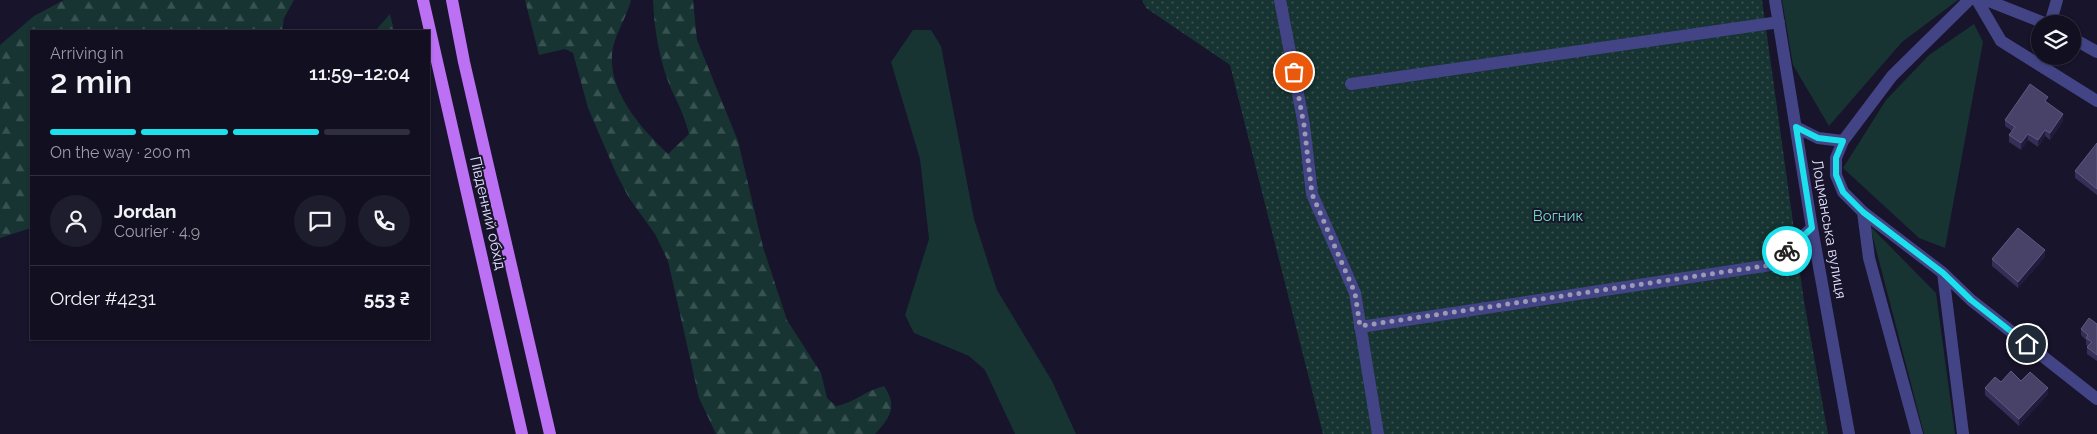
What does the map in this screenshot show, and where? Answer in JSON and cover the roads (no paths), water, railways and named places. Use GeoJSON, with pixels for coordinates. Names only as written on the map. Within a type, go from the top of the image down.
{"type":"FeatureCollection","features":[{"type":"Feature","properties":{"kind":"main road","name":"Південний обхід"},"geometry":{"type":"LineString","coordinates":[[424,0],[522,434]]}},
{"type":"Feature","properties":{"kind":"main road","name":"Південний обхід"},"geometry":{"type":"LineString","coordinates":[[452,0],[464,62],[550,434]]}},
{"type":"Feature","properties":{"kind":"street"},"geometry":{"type":"LineString","coordinates":[[1280,0],[1304,125],[1312,194],[1355,293],[1378,434]]}},
{"type":"Feature","properties":{"kind":"street","name":"Лоцманська вулиця"},"geometry":{"type":"LineString","coordinates":[[1775,0],[1812,228],[1849,434]]}},
{"type":"Feature","properties":{"kind":"street"},"geometry":{"type":"LineString","coordinates":[[1969,0],[1892,76],[1843,141],[1836,158],[1836,175],[1843,192],[1863,212],[1943,273],[1971,300],[2097,399]]}},
{"type":"Feature","properties":{"kind":"street"},"geometry":{"type":"LineString","coordinates":[[1976,0],[2001,41],[2097,101]]}},
{"type":"Feature","properties":{"kind":"street"},"geometry":{"type":"LineString","coordinates":[[1986,0],[2031,17]]}},
{"type":"Feature","properties":{"kind":"street"},"geometry":{"type":"LineString","coordinates":[[2052,15],[2057,0]]}},
{"type":"Feature","properties":{"kind":"street"},"geometry":{"type":"LineString","coordinates":[[1351,84],[1778,22]]}},
{"type":"Feature","properties":{"kind":"street"},"geometry":{"type":"LineString","coordinates":[[2081,43],[2097,52]]}},
{"type":"Feature","properties":{"kind":"street"},"geometry":{"type":"LineString","coordinates":[[1796,127],[1818,138],[1843,141]]}},
{"type":"Feature","properties":{"kind":"street"},"geometry":{"type":"LineString","coordinates":[[1863,212],[1869,258],[1917,434]]}},
{"type":"Feature","properties":{"kind":"street"},"geometry":{"type":"LineString","coordinates":[[1360,326],[1771,265],[1812,228]]}},
{"type":"Feature","properties":{"kind":"street"},"geometry":{"type":"LineString","coordinates":[[1943,273],[1963,434]]}},
{"type":"Feature","properties":{"kind":"park label","name":"Вогник"},"geometry":{"type":"Point","coordinates":[1558,216]}}]}
